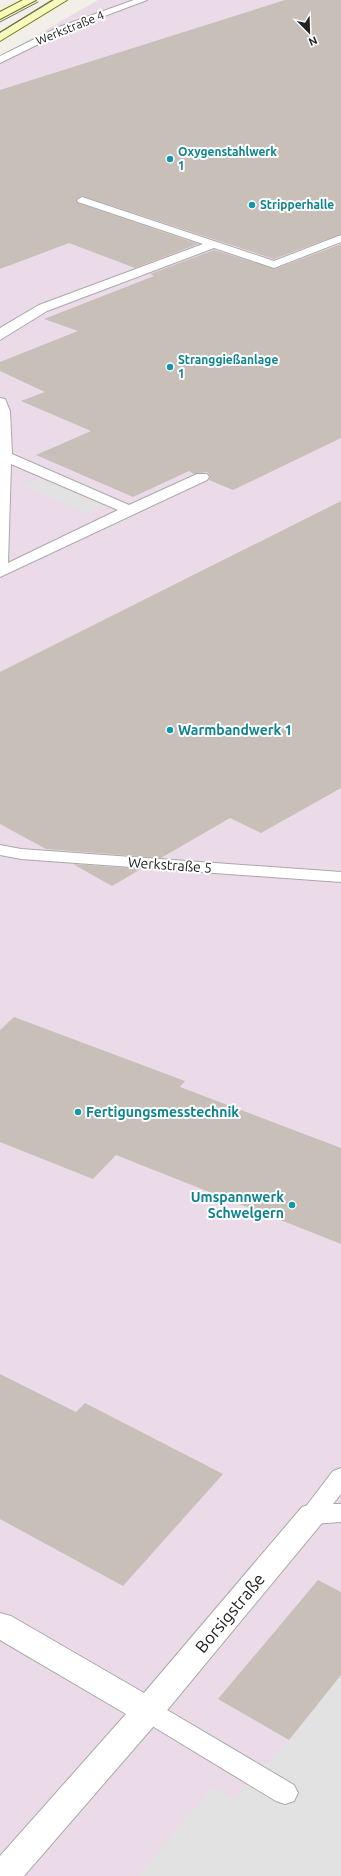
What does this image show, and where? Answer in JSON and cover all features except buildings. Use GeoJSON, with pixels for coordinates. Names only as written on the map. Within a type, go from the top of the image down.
{"type":"FeatureCollection","features":[{"type":"Feature","properties":{"kind":"main road"},"geometry":{"type":"LineString","coordinates":[[0,16],[31,0]]}},
{"type":"Feature","properties":{"kind":"main road"},"geometry":{"type":"LineString","coordinates":[[0,38],[62,0]]}},
{"type":"Feature","properties":{"kind":"street","name":"Borsigstraße"},"geometry":{"type":"LineString","coordinates":[[3,1876],[148,1711],[327,1514]]}},
{"type":"Feature","properties":{"kind":"street"},"geometry":{"type":"LineString","coordinates":[[0,1625],[148,1711]]}},
{"type":"Feature","properties":{"kind":"lane","name":"Werkstraße 4"},"geometry":{"type":"LineString","coordinates":[[0,60],[62,29],[143,0]]}},
{"type":"Feature","properties":{"kind":"lane"},"geometry":{"type":"LineString","coordinates":[[82,200],[274,265],[341,238]]}},
{"type":"Feature","properties":{"kind":"lane"},"geometry":{"type":"LineString","coordinates":[[0,336],[2,332],[43,308],[214,244]]}},
{"type":"Feature","properties":{"kind":"lane"},"geometry":{"type":"LineString","coordinates":[[0,402],[4,411],[5,456],[0,573],[129,510],[202,477]]}},
{"type":"Feature","properties":{"kind":"lane"},"geometry":{"type":"LineString","coordinates":[[5,456],[129,510]]}},
{"type":"Feature","properties":{"kind":"lane","name":"Werkstraße 5"},"geometry":{"type":"LineString","coordinates":[[0,850],[21,854],[341,877]]}},
{"type":"Feature","properties":{"kind":"lane"},"geometry":{"type":"LineString","coordinates":[[327,1514],[341,1477]]}},
{"type":"Feature","properties":{"kind":"lane"},"geometry":{"type":"LineString","coordinates":[[148,1711],[285,1793]]}},
{"type":"Feature","properties":{"kind":"shaded area"},"geometry":{"type":"Polygon","coordinates":[[[98,0],[341,0],[341,1876],[0,1876],[0,56],[98,0]]]}},
{"type":"Feature","properties":{"kind":"shaded area"},"geometry":{"type":"Polygon","coordinates":[[[39,479],[102,505],[87,513],[23,486],[39,479]]]}},
{"type":"Feature","properties":{"kind":"shaded area"},"geometry":{"type":"Polygon","coordinates":[[[341,1675],[341,1876],[139,1876],[212,1786],[234,1799],[289,1740],[341,1675]]]}},
{"type":"Feature","properties":{"kind":"tram line"},"geometry":{"type":"LineString","coordinates":[[0,32],[52,0]]}},
{"type":"Feature","properties":{"kind":"tram line"},"geometry":{"type":"LineString","coordinates":[[0,22],[38,2]]}},
{"type":"Feature","properties":{"kind":"place","name":"Oxygenstahlwerk 1"},"geometry":{"type":"Point","coordinates":[170,159]}},
{"type":"Feature","properties":{"kind":"place","name":"Stripperhalle"},"geometry":{"type":"Point","coordinates":[252,205]}},
{"type":"Feature","properties":{"kind":"place","name":"Stranggießanlage 1"},"geometry":{"type":"Point","coordinates":[170,367]}},
{"type":"Feature","properties":{"kind":"place","name":"Warmbandwerk 1"},"geometry":{"type":"Point","coordinates":[170,730]}},
{"type":"Feature","properties":{"kind":"place","name":"Fertigungsmesstechnik"},"geometry":{"type":"Point","coordinates":[78,1112]}},
{"type":"Feature","properties":{"kind":"place","name":"Umspannwerk Schwelgern"},"geometry":{"type":"Point","coordinates":[292,1205]}}]}
